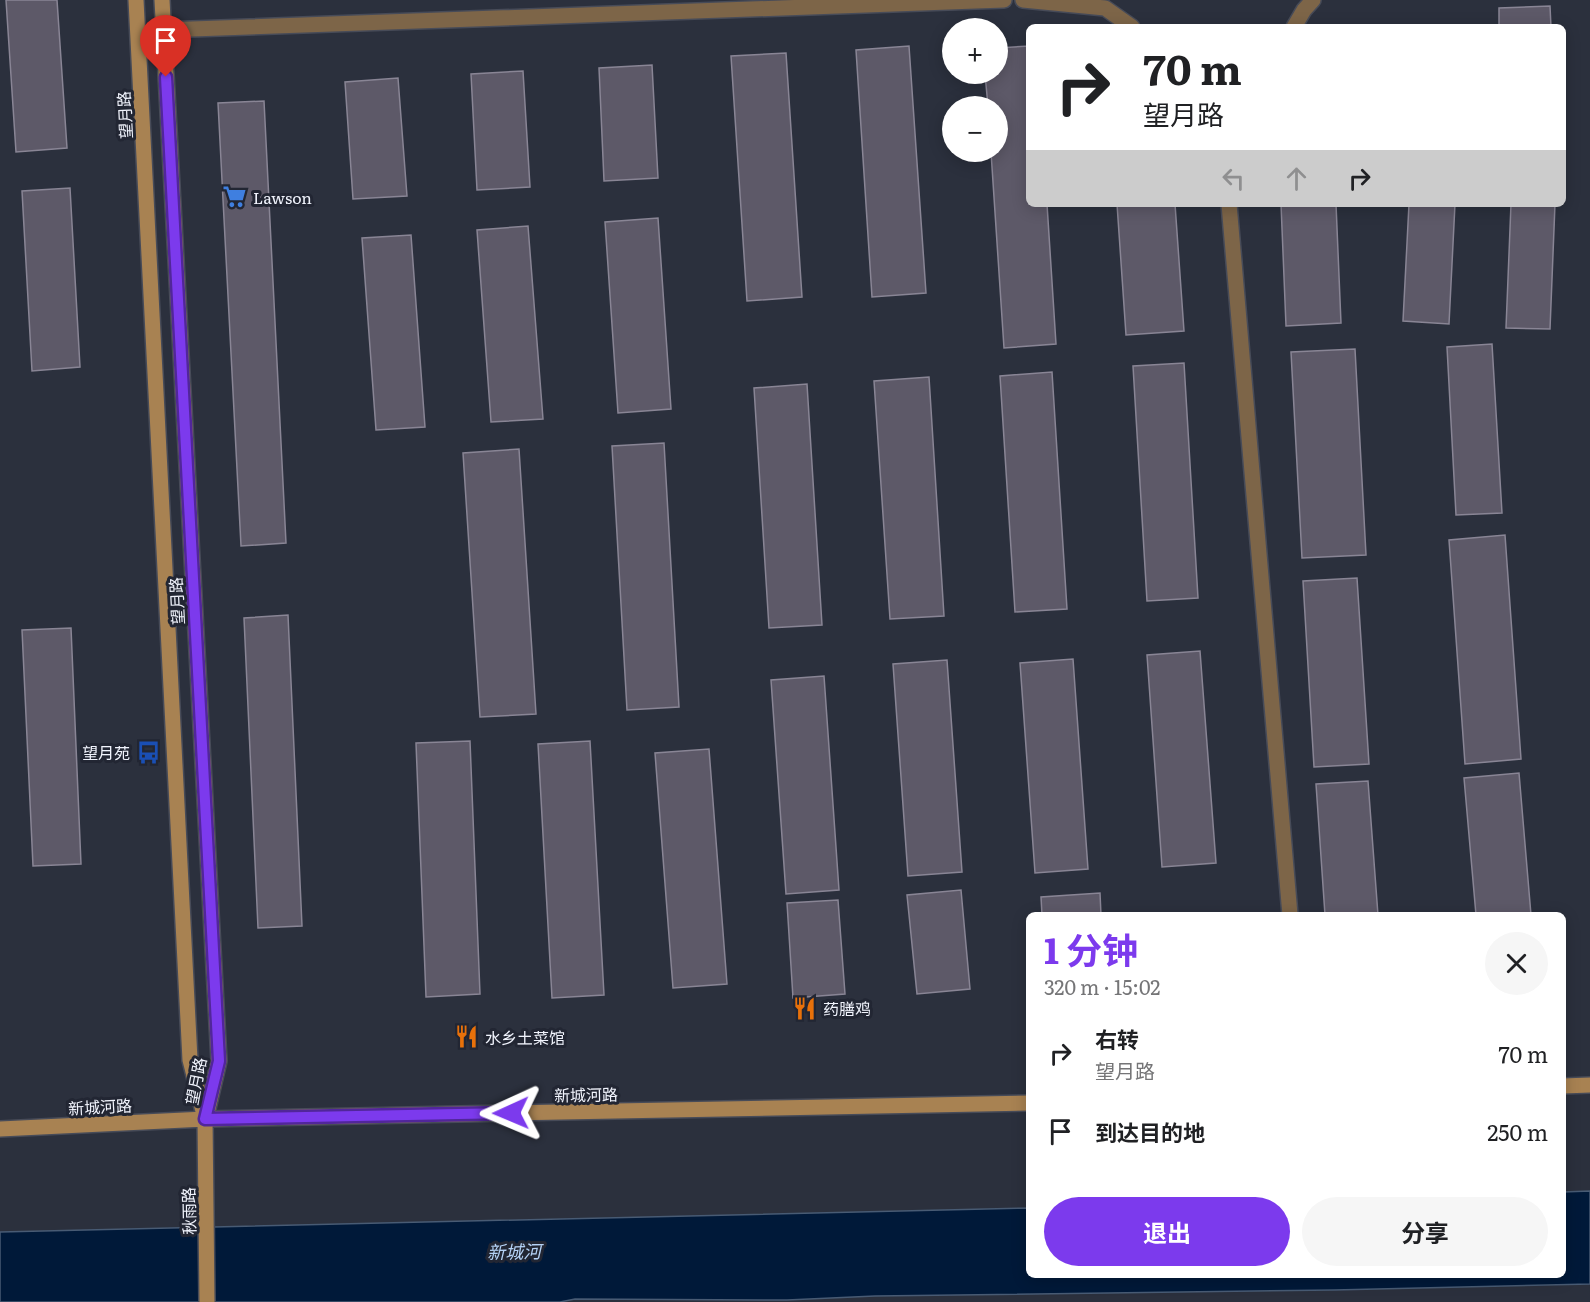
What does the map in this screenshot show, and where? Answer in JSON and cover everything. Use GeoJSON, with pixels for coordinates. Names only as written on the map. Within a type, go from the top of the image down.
{"type":"FeatureCollection","features":[{"type":"Feature","properties":{"kind":"street","name":"望月路"},"geometry":{"type":"LineString","coordinates":[[136,0],[190,1060],[205,1119]]}},
{"type":"Feature","properties":{"kind":"street","name":"望月路"},"geometry":{"type":"LineString","coordinates":[[162,0],[219,1061],[205,1119]]}},
{"type":"Feature","properties":{"kind":"street"},"geometry":{"type":"LineString","coordinates":[[1566,1086],[1590,1085]]}},
{"type":"Feature","properties":{"kind":"street","name":"新城河路"},"geometry":{"type":"LineString","coordinates":[[0,1129],[205,1119],[1026,1103]]}},
{"type":"Feature","properties":{"kind":"street","name":"秋雨路"},"geometry":{"type":"LineString","coordinates":[[205,1119],[207,1302]]}},
{"type":"Feature","properties":{"kind":"lane"},"geometry":{"type":"LineString","coordinates":[[163,30],[1004,0]]}},
{"type":"Feature","properties":{"kind":"lane"},"geometry":{"type":"LineString","coordinates":[[1023,0],[1105,9],[1128,24]]}},
{"type":"Feature","properties":{"kind":"lane"},"geometry":{"type":"LineString","coordinates":[[1296,24],[1304,10],[1314,0]]}},
{"type":"Feature","properties":{"kind":"lane"},"geometry":{"type":"LineString","coordinates":[[1229,207],[1290,912]]}},
{"type":"Feature","properties":{"kind":"water","name":"新城河"},"geometry":{"type":"Polygon","coordinates":[[[1590,1191],[1590,1284],[875,1296],[787,1300],[0,1302],[0,1232],[1026,1208],[1026,1278],[1566,1278],[1566,1192],[1590,1191]]]}},
{"type":"Feature","properties":{"kind":"building"},"geometry":{"type":"Polygon","coordinates":[[[6,0],[57,0],[67,148],[16,152],[6,0]]]}},
{"type":"Feature","properties":{"kind":"building"},"geometry":{"type":"Polygon","coordinates":[[[1550,6],[1551,24],[1499,24],[1499,8],[1550,6]]]}},
{"type":"Feature","properties":{"kind":"building"},"geometry":{"type":"Polygon","coordinates":[[[909,46],[926,293],[872,297],[856,50],[909,46]]]}},
{"type":"Feature","properties":{"kind":"building"},"geometry":{"type":"Polygon","coordinates":[[[1026,46],[1026,207],[1047,207],[1056,344],[1004,348],[992,162],[1008,162],[1008,96],[987,96],[986,84],[1008,84],[1008,47],[1026,46]]]}},
{"type":"Feature","properties":{"kind":"building"},"geometry":{"type":"Polygon","coordinates":[[[786,53],[802,297],[747,301],[731,56],[786,53]]]}},
{"type":"Feature","properties":{"kind":"building"},"geometry":{"type":"Polygon","coordinates":[[[652,65],[658,178],[604,181],[599,68],[652,65]]]}},
{"type":"Feature","properties":{"kind":"building"},"geometry":{"type":"Polygon","coordinates":[[[523,71],[530,187],[477,190],[471,74],[523,71]]]}},
{"type":"Feature","properties":{"kind":"building"},"geometry":{"type":"Polygon","coordinates":[[[398,78],[407,196],[353,199],[345,82],[398,78]]]}},
{"type":"Feature","properties":{"kind":"building"},"geometry":{"type":"Polygon","coordinates":[[[264,101],[286,543],[241,546],[218,103],[264,101]]]}},
{"type":"Feature","properties":{"kind":"building"},"geometry":{"type":"Polygon","coordinates":[[[70,188],[80,367],[32,371],[22,191],[70,188]]]}},
{"type":"Feature","properties":{"kind":"building"},"geometry":{"type":"Polygon","coordinates":[[[1117,207],[1175,207],[1184,331],[1126,335],[1117,207]]]}},
{"type":"Feature","properties":{"kind":"building"},"geometry":{"type":"Polygon","coordinates":[[[1281,207],[1336,207],[1341,323],[1286,326],[1281,207]]]}},
{"type":"Feature","properties":{"kind":"building"},"geometry":{"type":"Polygon","coordinates":[[[1409,207],[1455,207],[1449,324],[1403,321],[1409,207]]]}},
{"type":"Feature","properties":{"kind":"building"},"geometry":{"type":"Polygon","coordinates":[[[1511,207],[1555,207],[1550,329],[1506,328],[1511,207]]]}},
{"type":"Feature","properties":{"kind":"building"},"geometry":{"type":"Polygon","coordinates":[[[658,218],[671,409],[618,413],[605,222],[658,218]]]}},
{"type":"Feature","properties":{"kind":"building"},"geometry":{"type":"Polygon","coordinates":[[[528,226],[543,419],[491,422],[477,230],[528,226]]]}},
{"type":"Feature","properties":{"kind":"building"},"geometry":{"type":"Polygon","coordinates":[[[411,235],[425,427],[376,430],[362,238],[411,235]]]}},
{"type":"Feature","properties":{"kind":"building"},"geometry":{"type":"Polygon","coordinates":[[[1492,344],[1502,513],[1456,515],[1447,347],[1492,344]]]}},
{"type":"Feature","properties":{"kind":"building"},"geometry":{"type":"Polygon","coordinates":[[[1355,349],[1366,555],[1302,558],[1291,352],[1355,349]]]}},
{"type":"Feature","properties":{"kind":"building"},"geometry":{"type":"Polygon","coordinates":[[[1184,363],[1198,598],[1147,601],[1133,366],[1184,363]]]}},
{"type":"Feature","properties":{"kind":"building"},"geometry":{"type":"Polygon","coordinates":[[[1052,372],[1067,609],[1015,612],[1000,376],[1052,372]]]}},
{"type":"Feature","properties":{"kind":"building"},"geometry":{"type":"Polygon","coordinates":[[[929,377],[944,616],[890,619],[874,381],[929,377]]]}},
{"type":"Feature","properties":{"kind":"building"},"geometry":{"type":"Polygon","coordinates":[[[807,384],[822,625],[769,628],[754,388],[807,384]]]}},
{"type":"Feature","properties":{"kind":"building"},"geometry":{"type":"Polygon","coordinates":[[[664,443],[679,707],[627,710],[612,446],[664,443]]]}},
{"type":"Feature","properties":{"kind":"building"},"geometry":{"type":"Polygon","coordinates":[[[519,449],[536,714],[480,717],[463,453],[519,449]]]}},
{"type":"Feature","properties":{"kind":"building"},"geometry":{"type":"Polygon","coordinates":[[[1505,535],[1521,759],[1465,764],[1449,540],[1505,535]]]}},
{"type":"Feature","properties":{"kind":"building"},"geometry":{"type":"Polygon","coordinates":[[[1357,578],[1369,764],[1314,767],[1303,581],[1357,578]]]}},
{"type":"Feature","properties":{"kind":"building"},"geometry":{"type":"Polygon","coordinates":[[[288,615],[302,926],[258,928],[244,618],[288,615]]]}},
{"type":"Feature","properties":{"kind":"building"},"geometry":{"type":"Polygon","coordinates":[[[71,628],[81,864],[33,866],[22,630],[71,628]]]}},
{"type":"Feature","properties":{"kind":"building"},"geometry":{"type":"Polygon","coordinates":[[[1200,651],[1216,863],[1162,867],[1147,655],[1200,651]]]}},
{"type":"Feature","properties":{"kind":"building"},"geometry":{"type":"Polygon","coordinates":[[[1073,659],[1088,869],[1035,873],[1020,663],[1073,659]]]}},
{"type":"Feature","properties":{"kind":"building"},"geometry":{"type":"Polygon","coordinates":[[[947,660],[962,872],[908,876],[893,664],[947,660]]]}},
{"type":"Feature","properties":{"kind":"building"},"geometry":{"type":"Polygon","coordinates":[[[824,676],[839,890],[786,894],[771,680],[824,676]]]}},
{"type":"Feature","properties":{"kind":"building"},"geometry":{"type":"Polygon","coordinates":[[[470,741],[480,994],[426,997],[416,743],[470,741]]]}},
{"type":"Feature","properties":{"kind":"building"},"geometry":{"type":"Polygon","coordinates":[[[590,741],[604,995],[552,998],[538,744],[590,741]]]}},
{"type":"Feature","properties":{"kind":"building"},"geometry":{"type":"Polygon","coordinates":[[[709,749],[727,984],[673,988],[655,753],[709,749]]]}},
{"type":"Feature","properties":{"kind":"building"},"geometry":{"type":"Polygon","coordinates":[[[1519,773],[1531,912],[1476,912],[1464,778],[1519,773]]]}},
{"type":"Feature","properties":{"kind":"building"},"geometry":{"type":"Polygon","coordinates":[[[1368,781],[1378,912],[1325,912],[1316,784],[1368,781]]]}},
{"type":"Feature","properties":{"kind":"building"},"geometry":{"type":"Polygon","coordinates":[[[961,890],[970,989],[917,994],[907,895],[961,890]]]}},
{"type":"Feature","properties":{"kind":"building"},"geometry":{"type":"Polygon","coordinates":[[[1100,893],[1101,912],[1042,912],[1041,897],[1100,893]]]}},
{"type":"Feature","properties":{"kind":"building"},"geometry":{"type":"Polygon","coordinates":[[[838,900],[845,994],[793,998],[787,903],[838,900]]]}},
{"type":"Feature","properties":{"kind":"place","name":"Lawson"},"geometry":{"type":"Point","coordinates":[235,197]}},
{"type":"Feature","properties":{"kind":"place","name":"望月苑"},"geometry":{"type":"Point","coordinates":[148,752]}},
{"type":"Feature","properties":{"kind":"place","name":"药膳鸡"},"geometry":{"type":"Point","coordinates":[805,1008]}},
{"type":"Feature","properties":{"kind":"place","name":"水乡土菜馆"},"geometry":{"type":"Point","coordinates":[467,1037]}},
{"type":"Feature","properties":{"kind":"route"},"geometry":{"type":"LineString","coordinates":[[166,77],[219,1061],[205,1119],[511,1113]]}}]}
